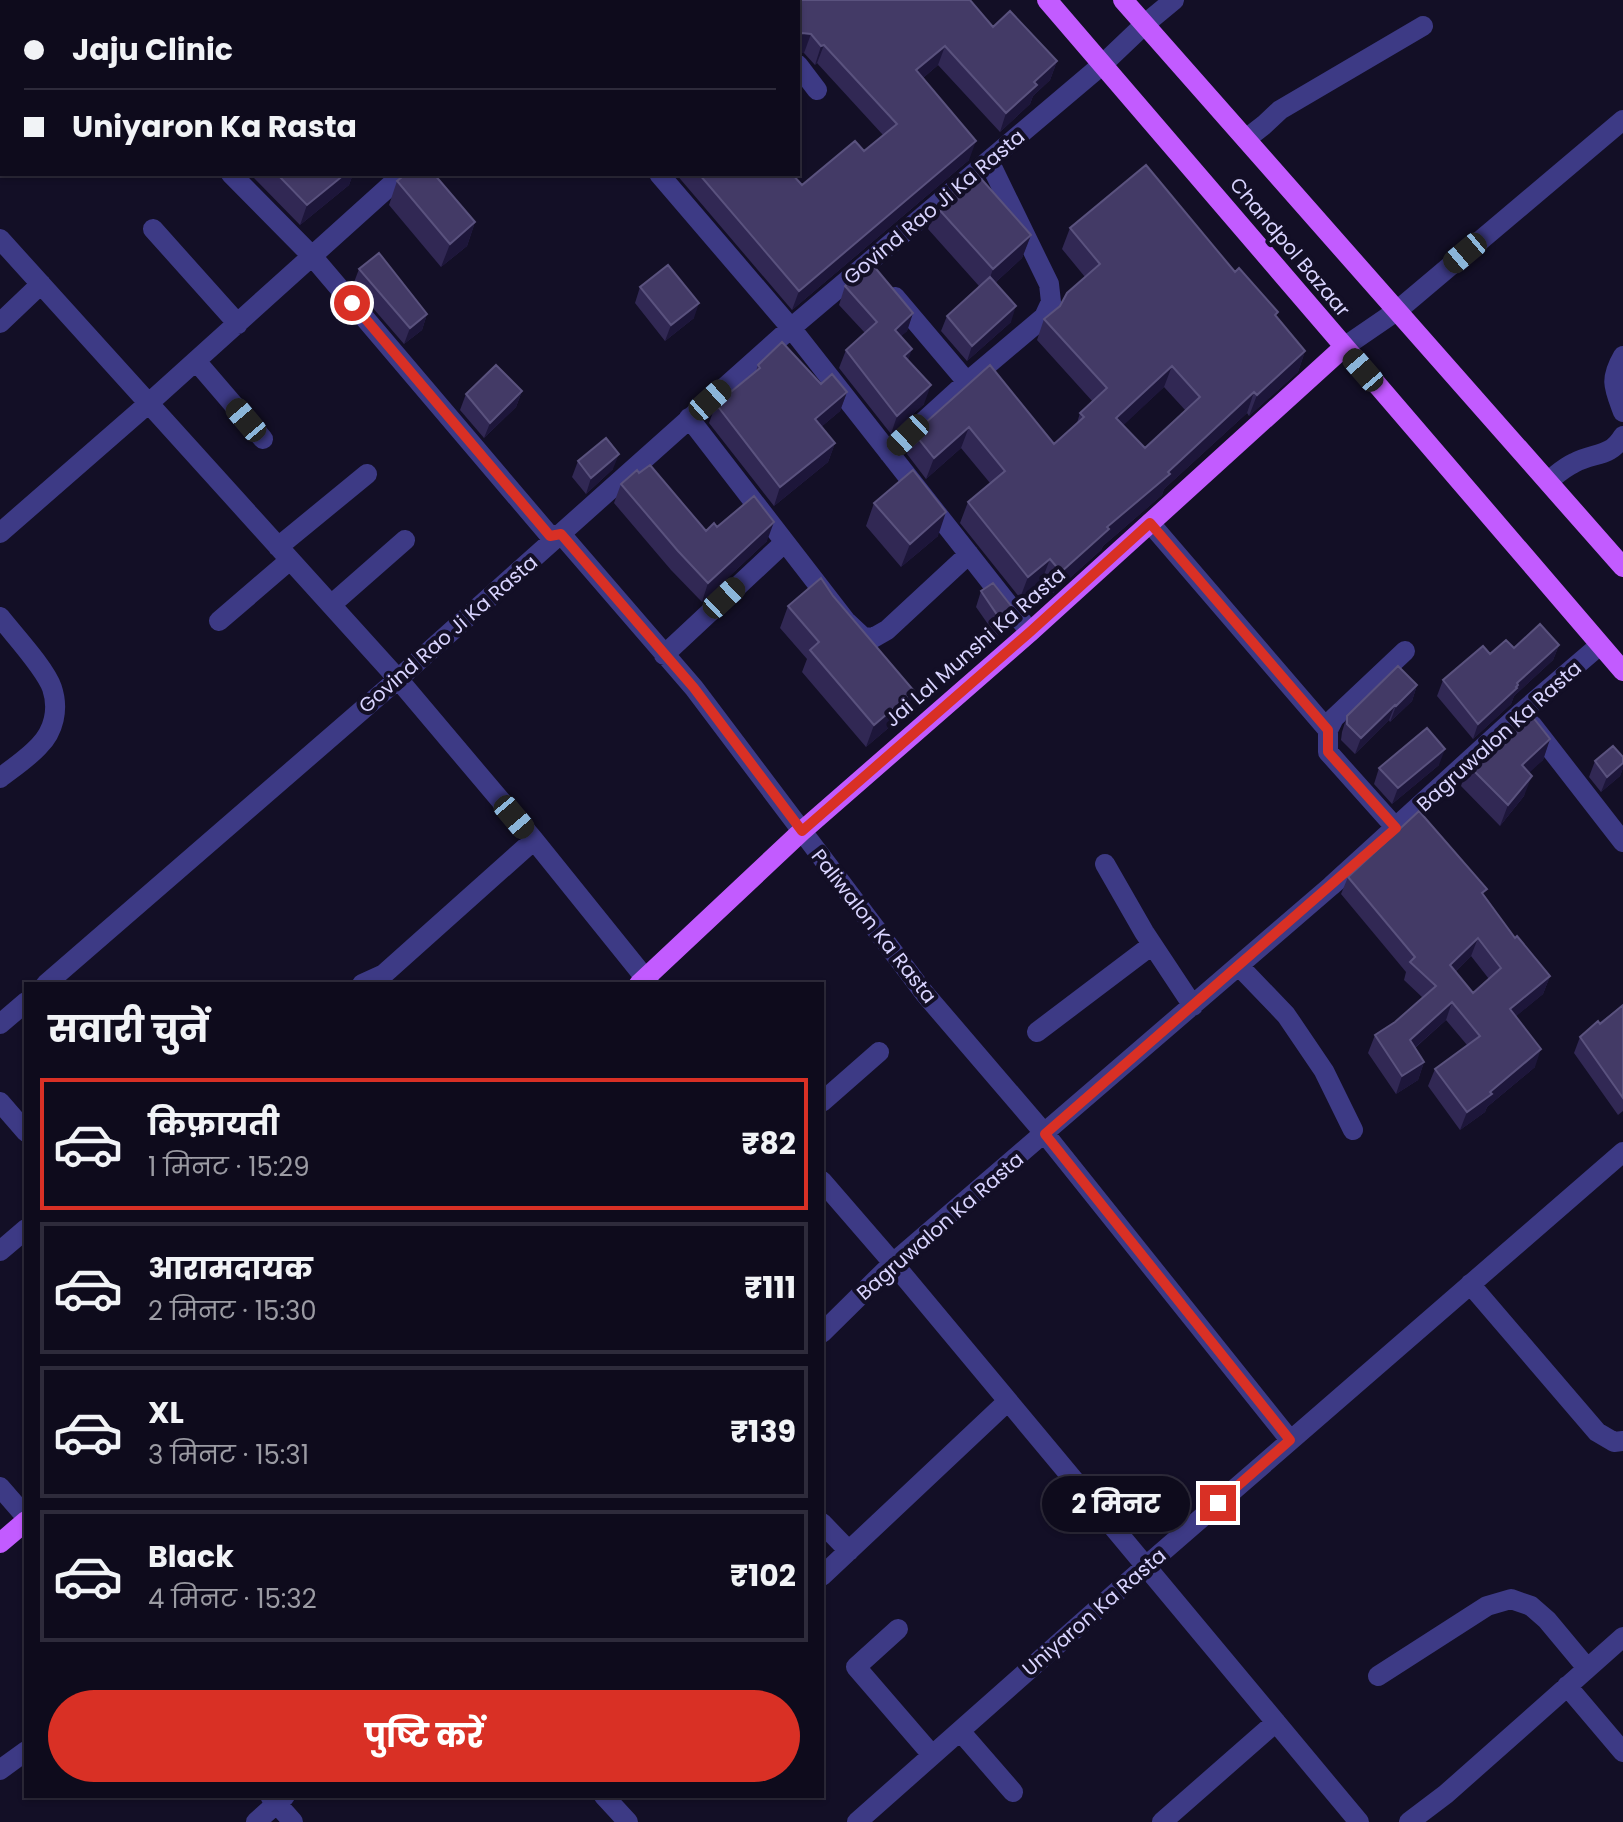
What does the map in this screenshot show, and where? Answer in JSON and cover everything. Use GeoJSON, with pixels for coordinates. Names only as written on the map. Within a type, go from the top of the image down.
{"type":"FeatureCollection","features":[{"type":"Feature","properties":{"kind":"main road","name":"Chandpol Bazaar"},"geometry":{"type":"LineString","coordinates":[[1047,0],[1623,671]]}},
{"type":"Feature","properties":{"kind":"main road","name":"Chandpol Bazaar"},"geometry":{"type":"LineString","coordinates":[[1123,0],[1623,567]]}},
{"type":"Feature","properties":{"kind":"main road","name":"Jai Lal Munshi Ka Rasta"},"geometry":{"type":"LineString","coordinates":[[645,982],[802,831],[1030,632],[1344,347]]}},
{"type":"Feature","properties":{"kind":"main road"},"geometry":{"type":"LineString","coordinates":[[0,1543],[24,1521]]}},
{"type":"Feature","properties":{"kind":"street","name":"Govind Rao Ji Ka Rasta"},"geometry":{"type":"LineString","coordinates":[[48,982],[398,679],[791,328],[877,276],[989,161],[1174,0]]}},
{"type":"Feature","properties":{"kind":"street"},"geometry":{"type":"LineString","coordinates":[[1246,139],[1280,110],[1423,26]]}},
{"type":"Feature","properties":{"kind":"street"},"geometry":{"type":"LineString","coordinates":[[800,68],[817,90]]}},
{"type":"Feature","properties":{"kind":"street"},"geometry":{"type":"LineString","coordinates":[[1344,347],[1398,310],[1623,120]]}},
{"type":"Feature","properties":{"kind":"street"},"geometry":{"type":"LineString","coordinates":[[889,453],[1044,317],[1051,302],[1049,284],[989,161]]}},
{"type":"Feature","properties":{"kind":"street","name":"Paliwalon Ka Rasta"},"geometry":{"type":"LineString","coordinates":[[235,176],[312,256],[550,536],[561,534],[694,688],[925,994],[1045,1134],[1290,1440]]}},
{"type":"Feature","properties":{"kind":"street"},"geometry":{"type":"LineString","coordinates":[[0,533],[401,176]]}},
{"type":"Feature","properties":{"kind":"street"},"geometry":{"type":"LineString","coordinates":[[661,176],[791,328],[1030,632]]}},
{"type":"Feature","properties":{"kind":"street"},"geometry":{"type":"LineString","coordinates":[[153,229],[238,324]]}},
{"type":"Feature","properties":{"kind":"street"},"geometry":{"type":"LineString","coordinates":[[0,239],[398,679],[534,840],[645,982]]}},
{"type":"Feature","properties":{"kind":"street"},"geometry":{"type":"LineString","coordinates":[[877,276],[967,382]]}},
{"type":"Feature","properties":{"kind":"street"},"geometry":{"type":"LineString","coordinates":[[0,323],[41,284]]}},
{"type":"Feature","properties":{"kind":"street"},"geometry":{"type":"LineString","coordinates":[[1623,356],[1614,371],[1614,380],[1623,412]]}},
{"type":"Feature","properties":{"kind":"street"},"geometry":{"type":"LineString","coordinates":[[196,361],[263,439]]}},
{"type":"Feature","properties":{"kind":"street"},"geometry":{"type":"LineString","coordinates":[[689,418],[846,621],[863,637],[873,638],[887,630],[969,554]]}},
{"type":"Feature","properties":{"kind":"street"},"geometry":{"type":"LineString","coordinates":[[1548,481],[1586,457],[1607,453],[1623,436]]}},
{"type":"Feature","properties":{"kind":"street"},"geometry":{"type":"LineString","coordinates":[[219,621],[284,553],[367,474]]}},
{"type":"Feature","properties":{"kind":"street"},"geometry":{"type":"LineString","coordinates":[[1150,523],[1328,730]]}},
{"type":"Feature","properties":{"kind":"street"},"geometry":{"type":"LineString","coordinates":[[331,605],[405,540]]}},
{"type":"Feature","properties":{"kind":"street"},"geometry":{"type":"LineString","coordinates":[[664,655],[785,542]]}},
{"type":"Feature","properties":{"kind":"street"},"geometry":{"type":"LineString","coordinates":[[0,617],[52,688],[55,717],[50,732],[39,747],[0,778]]}},
{"type":"Feature","properties":{"kind":"street","name":"Bagruwalon Ka Rasta"},"geometry":{"type":"LineString","coordinates":[[824,1331],[893,1263],[1239,966],[1600,645]]}},
{"type":"Feature","properties":{"kind":"street"},"geometry":{"type":"LineString","coordinates":[[1396,828],[1328,752],[1328,730],[1334,718],[1405,651]]}},
{"type":"Feature","properties":{"kind":"street"},"geometry":{"type":"LineString","coordinates":[[1522,712],[1623,842]]}},
{"type":"Feature","properties":{"kind":"street"},"geometry":{"type":"LineString","coordinates":[[366,982],[384,974],[534,840]]}},
{"type":"Feature","properties":{"kind":"street"},"geometry":{"type":"LineString","coordinates":[[1105,864],[1152,945],[1193,1006]]}},
{"type":"Feature","properties":{"kind":"street"},"geometry":{"type":"LineString","coordinates":[[1037,1032],[1152,945]]}},
{"type":"Feature","properties":{"kind":"street"},"geometry":{"type":"LineString","coordinates":[[1239,966],[1286,1015],[1324,1071],[1353,1130]]}},
{"type":"Feature","properties":{"kind":"street"},"geometry":{"type":"LineString","coordinates":[[0,1024],[24,1004]]}},
{"type":"Feature","properties":{"kind":"street"},"geometry":{"type":"LineString","coordinates":[[824,1100],[879,1052]]}},
{"type":"Feature","properties":{"kind":"street"},"geometry":{"type":"LineString","coordinates":[[0,1102],[24,1130]]}},
{"type":"Feature","properties":{"kind":"street","name":"Uniyaron Ka Rasta"},"geometry":{"type":"LineString","coordinates":[[857,1822],[1290,1440],[1623,1152]]}},
{"type":"Feature","properties":{"kind":"street"},"geometry":{"type":"LineString","coordinates":[[824,1183],[1359,1822]]}},
{"type":"Feature","properties":{"kind":"street"},"geometry":{"type":"LineString","coordinates":[[0,1251],[24,1231]]}},
{"type":"Feature","properties":{"kind":"street"},"geometry":{"type":"LineString","coordinates":[[1470,1284],[1597,1432],[1614,1442],[1623,1441]]}},
{"type":"Feature","properties":{"kind":"street"},"geometry":{"type":"LineString","coordinates":[[824,1574],[1008,1401]]}},
{"type":"Feature","properties":{"kind":"street"},"geometry":{"type":"LineString","coordinates":[[0,1487],[24,1517]]}},
{"type":"Feature","properties":{"kind":"street"},"geometry":{"type":"LineString","coordinates":[[824,1525],[849,1551]]}},
{"type":"Feature","properties":{"kind":"street"},"geometry":{"type":"LineString","coordinates":[[1378,1676],[1487,1606],[1511,1599],[1531,1606],[1547,1620],[1587,1668]]}},
{"type":"Feature","properties":{"kind":"street"},"geometry":{"type":"LineString","coordinates":[[898,1629],[856,1667],[932,1755]]}},
{"type":"Feature","properties":{"kind":"street"},"geometry":{"type":"LineString","coordinates":[[1409,1822],[1446,1794],[1623,1637]]}},
{"type":"Feature","properties":{"kind":"street"},"geometry":{"type":"LineString","coordinates":[[1567,1686],[1623,1752]]}},
{"type":"Feature","properties":{"kind":"street"},"geometry":{"type":"LineString","coordinates":[[1171,1819],[1276,1722]]}},
{"type":"Feature","properties":{"kind":"street"},"geometry":{"type":"LineString","coordinates":[[960,1731],[1013,1792]]}},
{"type":"Feature","properties":{"kind":"street"},"geometry":{"type":"LineString","coordinates":[[0,1770],[24,1752]]}},
{"type":"Feature","properties":{"kind":"street"},"geometry":{"type":"LineString","coordinates":[[256,1822],[278,1798],[293,1822]]}},
{"type":"Feature","properties":{"kind":"street"},"geometry":{"type":"LineString","coordinates":[[609,1798],[628,1822]]}},
{"type":"Feature","properties":{"kind":"building"},"geometry":{"type":"Polygon","coordinates":[[[800,0],[970,0],[993,27],[1010,11],[1057,61],[1034,82],[1037,85],[1006,113],[945,46],[916,70],[976,141],[799,291],[701,176],[794,176],[802,185],[855,141],[864,151],[897,124],[824,45],[821,46],[811,34],[800,35],[800,0]]]}},
{"type":"Feature","properties":{"kind":"building"},"geometry":{"type":"Polygon","coordinates":[[[1146,165],[1235,272],[1239,268],[1278,312],[1275,315],[1305,351],[1257,395],[1254,392],[1168,472],[1170,474],[1107,527],[1109,529],[1061,572],[1050,559],[1028,577],[968,502],[1005,471],[969,427],[934,458],[914,433],[990,365],[1054,444],[1084,417],[1080,413],[1107,388],[1044,319],[1060,306],[1067,293],[1100,264],[1070,228],[1146,165]],[[1172,366],[1116,418],[1145,448],[1200,397],[1172,366]]]}},
{"type":"Feature","properties":{"kind":"building"},"geometry":{"type":"Polygon","coordinates":[[[976,173],[1031,235],[993,269],[936,206],[976,173]]]}},
{"type":"Feature","properties":{"kind":"building"},"geometry":{"type":"Polygon","coordinates":[[[279,176],[343,176],[307,205],[279,176]]]}},
{"type":"Feature","properties":{"kind":"building"},"geometry":{"type":"Polygon","coordinates":[[[403,176],[436,176],[475,222],[450,244],[397,181],[403,176]]]}},
{"type":"Feature","properties":{"kind":"building"},"geometry":{"type":"Polygon","coordinates":[[[379,253],[427,314],[410,328],[359,269],[379,253]]]}},
{"type":"Feature","properties":{"kind":"building"},"geometry":{"type":"Polygon","coordinates":[[[872,264],[913,313],[895,330],[912,349],[904,356],[931,385],[897,416],[846,350],[877,322],[845,286],[872,264]]]}},
{"type":"Feature","properties":{"kind":"building"},"geometry":{"type":"Polygon","coordinates":[[[668,265],[699,303],[671,325],[640,287],[668,265]]]}},
{"type":"Feature","properties":{"kind":"building"},"geometry":{"type":"Polygon","coordinates":[[[990,277],[1016,306],[972,346],[947,316],[990,277]]]}},
{"type":"Feature","properties":{"kind":"building"},"geometry":{"type":"Polygon","coordinates":[[[782,342],[821,384],[832,374],[847,392],[815,419],[835,443],[780,487],[716,404],[760,368],[758,365],[782,342]]]}},
{"type":"Feature","properties":{"kind":"building"},"geometry":{"type":"Polygon","coordinates":[[[496,365],[522,391],[490,423],[466,394],[496,365]]]}},
{"type":"Feature","properties":{"kind":"building"},"geometry":{"type":"Polygon","coordinates":[[[606,438],[619,454],[591,478],[578,461],[606,438]]]}},
{"type":"Feature","properties":{"kind":"building"},"geometry":{"type":"Polygon","coordinates":[[[650,465],[706,531],[714,523],[717,527],[754,496],[774,522],[708,583],[621,484],[637,470],[639,473],[650,465]]]}},
{"type":"Feature","properties":{"kind":"building"},"geometry":{"type":"Polygon","coordinates":[[[913,470],[946,512],[910,544],[874,503],[913,470]]]}},
{"type":"Feature","properties":{"kind":"building"},"geometry":{"type":"Polygon","coordinates":[[[821,578],[914,691],[874,725],[810,650],[819,642],[788,606],[821,578]]]}},
{"type":"Feature","properties":{"kind":"building"},"geometry":{"type":"Polygon","coordinates":[[[993,583],[1016,612],[1002,622],[981,591],[993,583]]]}},
{"type":"Feature","properties":{"kind":"building"},"geometry":{"type":"Polygon","coordinates":[[[1540,624],[1559,645],[1478,724],[1443,680],[1483,646],[1490,654],[1506,640],[1514,648],[1540,624]]]}},
{"type":"Feature","properties":{"kind":"building"},"geometry":{"type":"Polygon","coordinates":[[[1398,666],[1417,685],[1361,738],[1347,724],[1347,716],[1398,666]]]}},
{"type":"Feature","properties":{"kind":"building"},"geometry":{"type":"Polygon","coordinates":[[[1528,711],[1550,739],[1522,765],[1532,776],[1508,805],[1468,765],[1528,711]]]}},
{"type":"Feature","properties":{"kind":"building"},"geometry":{"type":"Polygon","coordinates":[[[1427,728],[1445,749],[1398,788],[1379,768],[1427,728]]]}},
{"type":"Feature","properties":{"kind":"building"},"geometry":{"type":"Polygon","coordinates":[[[1613,746],[1623,757],[1623,763],[1607,777],[1595,761],[1613,746]]]}},
{"type":"Feature","properties":{"kind":"building"},"geometry":{"type":"Polygon","coordinates":[[[1419,811],[1487,889],[1482,893],[1515,938],[1517,936],[1550,976],[1510,1009],[1541,1049],[1490,1092],[1492,1094],[1467,1112],[1435,1069],[1480,1036],[1452,1002],[1410,1040],[1424,1062],[1402,1076],[1375,1035],[1436,986],[1410,962],[1415,957],[1348,877],[1419,811]],[[1478,938],[1450,965],[1473,993],[1501,968],[1478,938]]]}},
{"type":"Feature","properties":{"kind":"building"},"geometry":{"type":"Polygon","coordinates":[[[1623,1005],[1623,1098],[1580,1037],[1623,1005]]]}},
{"type":"Feature","properties":{"kind":"route"},"geometry":{"type":"LineString","coordinates":[[352,303],[550,536],[561,534],[694,688],[802,831],[1150,523],[1328,730],[1328,752],[1396,828],[1045,1134],[1290,1440],[1218,1503]]}}]}
